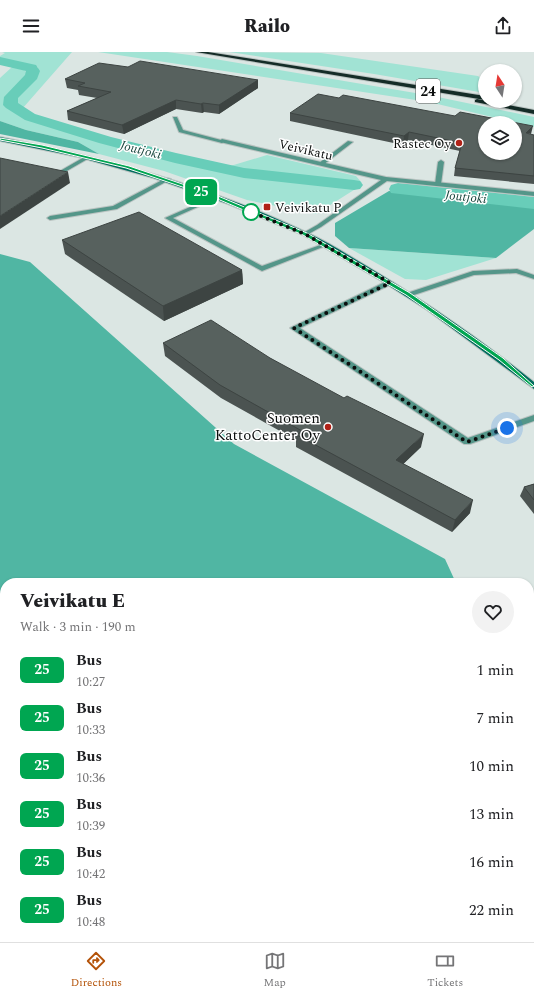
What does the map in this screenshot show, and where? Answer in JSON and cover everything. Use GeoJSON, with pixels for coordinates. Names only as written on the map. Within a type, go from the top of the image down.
{"type":"FeatureCollection","features":[{"type":"Feature","properties":{"kind":"highway","name":"24"},"geometry":{"type":"LineString","coordinates":[[198,52],[478,97]]}},
{"type":"Feature","properties":{"kind":"highway","name":"24"},"geometry":{"type":"LineString","coordinates":[[322,71],[534,112]]}},
{"type":"Feature","properties":{"kind":"highway"},"geometry":{"type":"LineString","coordinates":[[522,105],[534,107]]}},
{"type":"Feature","properties":{"kind":"street","name":"Veivikatu"},"geometry":{"type":"LineString","coordinates":[[175,118],[181,131],[386,179],[534,194]]}},
{"type":"Feature","properties":{"kind":"street"},"geometry":{"type":"LineString","coordinates":[[0,139],[88,157],[128,167],[217,197],[305,234],[408,294],[501,359],[534,386]]}},
{"type":"Feature","properties":{"kind":"street"},"geometry":{"type":"LineString","coordinates":[[321,164],[350,142]]}},
{"type":"Feature","properties":{"kind":"street"},"geometry":{"type":"LineString","coordinates":[[56,176],[88,157]]}},
{"type":"Feature","properties":{"kind":"street"},"geometry":{"type":"LineString","coordinates":[[438,184],[441,162]]}},
{"type":"Feature","properties":{"kind":"street"},"geometry":{"type":"LineString","coordinates":[[305,234],[319,226],[386,179]]}},
{"type":"Feature","properties":{"kind":"street"},"geometry":{"type":"LineString","coordinates":[[50,218],[115,208],[168,180]]}},
{"type":"Feature","properties":{"kind":"street"},"geometry":{"type":"LineString","coordinates":[[217,197],[168,218],[262,269],[325,245]]}},
{"type":"Feature","properties":{"kind":"street"},"geometry":{"type":"LineString","coordinates":[[408,294],[473,273],[517,272],[534,277]]}},
{"type":"Feature","properties":{"kind":"street"},"geometry":{"type":"LineString","coordinates":[[390,283],[294,328],[467,442],[534,418]]}},
{"type":"Feature","properties":{"kind":"green space"},"geometry":{"type":"Polygon","coordinates":[[[2,52],[72,52],[22,109],[18,104],[16,97],[38,74],[38,67],[0,58],[0,56],[5,53],[2,52]]]}},
{"type":"Feature","properties":{"kind":"green space"},"geometry":{"type":"Polygon","coordinates":[[[98,52],[167,52],[433,96],[478,105],[478,108],[491,108],[534,117],[534,127],[522,124],[522,116],[488,116],[429,102],[98,52]]]}},
{"type":"Feature","properties":{"kind":"green space"},"geometry":{"type":"Polygon","coordinates":[[[229,52],[321,53],[478,76],[478,92],[229,52]]]}},
{"type":"Feature","properties":{"kind":"green space"},"geometry":{"type":"Polygon","coordinates":[[[12,67],[24,70],[28,73],[6,97],[5,106],[20,116],[71,133],[225,173],[357,188],[316,214],[247,200],[164,171],[99,154],[78,142],[26,130],[0,121],[0,78],[12,67]]]}},
{"type":"Feature","properties":{"kind":"green space"},"geometry":{"type":"Polygon","coordinates":[[[0,121],[26,130],[78,142],[99,154],[0,134],[0,121]]]}},
{"type":"Feature","properties":{"kind":"green space"},"geometry":{"type":"Polygon","coordinates":[[[267,155],[356,176],[362,183],[272,175],[227,167],[267,155]]]}},
{"type":"Feature","properties":{"kind":"green space"},"geometry":{"type":"Polygon","coordinates":[[[411,184],[534,197],[534,201],[393,187],[411,184]]]}},
{"type":"Feature","properties":{"kind":"green space"},"geometry":{"type":"Polygon","coordinates":[[[389,191],[534,205],[534,229],[496,258],[349,248],[335,236],[335,223],[389,191]]]}},
{"type":"Feature","properties":{"kind":"green space"},"geometry":{"type":"Polygon","coordinates":[[[349,248],[496,258],[426,280],[405,279],[349,248]]]}},
{"type":"Feature","properties":{"kind":"green space"},"geometry":{"type":"Polygon","coordinates":[[[0,254],[30,262],[234,444],[445,559],[454,578],[0,578],[0,254]]]}},
{"type":"Feature","properties":{"kind":"building"},"geometry":{"type":"Polygon","coordinates":[[[140,61],[258,80],[219,105],[176,100],[122,125],[67,111],[111,92],[78,86],[85,83],[65,79],[99,63],[128,67],[140,61]]]}},
{"type":"Feature","properties":{"kind":"building"},"geometry":{"type":"Polygon","coordinates":[[[318,94],[339,98],[343,95],[455,116],[460,112],[481,116],[478,116],[478,160],[522,160],[522,124],[533,126],[526,133],[534,135],[534,176],[455,168],[462,143],[409,132],[404,136],[290,113],[318,94]]]}},
{"type":"Feature","properties":{"kind":"building"},"geometry":{"type":"Polygon","coordinates":[[[0,158],[68,172],[0,216],[0,158]]]}},
{"type":"Feature","properties":{"kind":"building"},"geometry":{"type":"Polygon","coordinates":[[[139,212],[242,270],[163,306],[62,240],[139,212]]]}},
{"type":"Feature","properties":{"kind":"building","name":"Suomen KattoCenter Oy"},"geometry":{"type":"Polygon","coordinates":[[[211,320],[270,358],[344,398],[347,396],[424,434],[396,460],[473,500],[455,520],[297,435],[302,431],[220,385],[163,343],[211,320]]]}},
{"type":"Feature","properties":{"kind":"building"},"geometry":{"type":"Polygon","coordinates":[[[534,484],[534,500],[524,487],[534,484]]]}},
{"type":"Feature","properties":{"kind":"waterway","name":"Joutjoki"},"geometry":{"type":"LineString","coordinates":[[0,61],[31,68],[33,71],[32,76],[11,97],[11,105],[30,117],[105,140],[175,158],[244,173],[354,185]]}},
{"type":"Feature","properties":{"kind":"waterway","name":"Joutjoki"},"geometry":{"type":"LineString","coordinates":[[398,189],[534,203]]}},
{"type":"Feature","properties":{"kind":"bus line","name":"25"},"geometry":{"type":"LineString","coordinates":[[0,139],[42,146],[128,167],[217,197],[305,234],[390,283],[452,323],[501,359],[534,386]]}},
{"type":"Feature","properties":{"kind":"place","name":"Rastec Oy"},"geometry":{"type":"Point","coordinates":[459,143]}},
{"type":"Feature","properties":{"kind":"place","name":"Veivikatu P"},"geometry":{"type":"Point","coordinates":[267,207]}},
{"type":"Feature","properties":{"kind":"place","name":"Suomen KattoCenter Oy"},"geometry":{"type":"Point","coordinates":[328,427]}},
{"type":"Feature","properties":{"kind":"route"},"geometry":{"type":"LineString","coordinates":[[251,212],[246,210],[305,234],[390,283],[294,328],[467,442],[507,428]]}}]}
